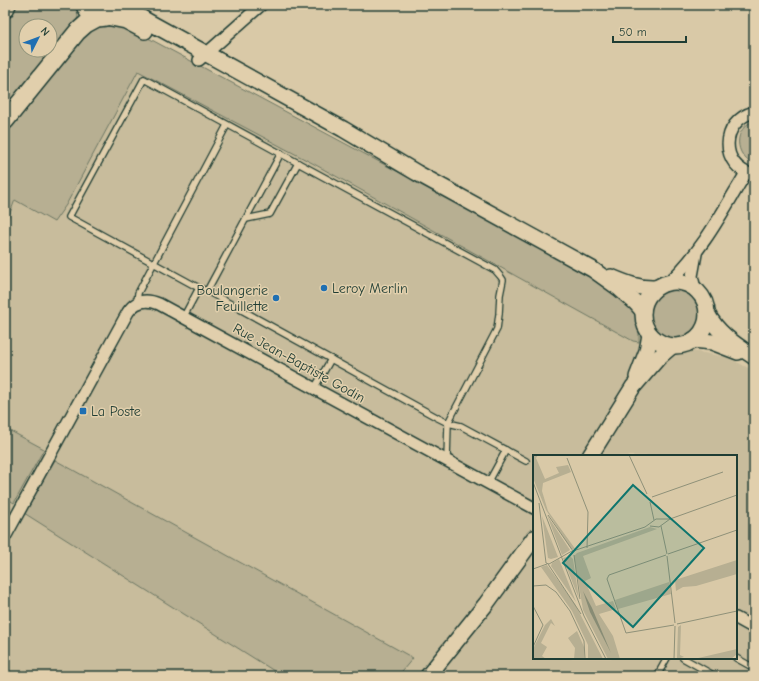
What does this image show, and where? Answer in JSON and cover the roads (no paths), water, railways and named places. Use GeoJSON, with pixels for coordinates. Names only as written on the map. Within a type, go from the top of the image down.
{"type":"FeatureCollection","features":[{"type":"Feature","properties":{"kind":"main road"},"geometry":{"type":"LineString","coordinates":[[5,9],[7,5]]}},
{"type":"Feature","properties":{"kind":"main road"},"geometry":{"type":"LineString","coordinates":[[85,5],[89,13],[107,14],[133,24],[203,57]]}},
{"type":"Feature","properties":{"kind":"main road"},"geometry":{"type":"LineString","coordinates":[[124,5],[134,14],[203,57],[384,158],[417,173],[592,269],[620,289],[643,311]]}},
{"type":"Feature","properties":{"kind":"main road"},"geometry":{"type":"LineString","coordinates":[[5,120],[77,32],[86,24],[107,14]]}},
{"type":"Feature","properties":{"kind":"main road"},"geometry":{"type":"LineString","coordinates":[[592,269],[638,287],[647,288],[682,283],[695,289],[703,300],[711,321],[719,330],[754,357]]}},
{"type":"Feature","properties":{"kind":"main road"},"geometry":{"type":"LineString","coordinates":[[662,285],[647,298],[643,311],[644,324],[650,335],[660,343],[672,346],[681,346],[693,340],[700,334],[704,326],[707,313]]}},
{"type":"Feature","properties":{"kind":"main road"},"geometry":{"type":"LineString","coordinates":[[633,387],[647,351],[650,335]]}},
{"type":"Feature","properties":{"kind":"main road"},"geometry":{"type":"LineString","coordinates":[[693,340],[712,342],[754,357]]}},
{"type":"Feature","properties":{"kind":"main road"},"geometry":{"type":"LineString","coordinates":[[591,455],[633,387],[658,358],[672,346]]}},
{"type":"Feature","properties":{"kind":"main road"},"geometry":{"type":"LineString","coordinates":[[428,676],[490,598],[533,539]]}},
{"type":"Feature","properties":{"kind":"street"},"geometry":{"type":"LineString","coordinates":[[203,57],[261,5]]}},
{"type":"Feature","properties":{"kind":"street"},"geometry":{"type":"LineString","coordinates":[[662,285],[679,272],[697,250],[750,174],[739,167],[733,160],[728,147],[729,137],[737,121],[744,115],[754,112]]}},
{"type":"Feature","properties":{"kind":"street"},"geometry":{"type":"LineString","coordinates":[[695,289],[692,271],[697,250]]}},
{"type":"Feature","properties":{"kind":"street","name":"Rue Jean-Baptiste Godin"},"geometry":{"type":"LineString","coordinates":[[137,303],[145,301],[154,302],[533,507]]}},
{"type":"Feature","properties":{"kind":"street"},"geometry":{"type":"LineString","coordinates":[[5,537],[9,518],[128,312],[132,306],[137,303]]}},
{"type":"Feature","properties":{"kind":"street"},"geometry":{"type":"LineString","coordinates":[[737,619],[754,628]]}},
{"type":"Feature","properties":{"kind":"lane"},"geometry":{"type":"LineString","coordinates":[[447,461],[448,423],[497,329],[500,295],[503,283],[501,276],[495,270],[144,79],[69,217],[448,423],[461,426],[526,461]]}},
{"type":"Feature","properties":{"kind":"lane"},"geometry":{"type":"LineString","coordinates":[[137,303],[138,293],[227,124]]}},
{"type":"Feature","properties":{"kind":"lane"},"geometry":{"type":"LineString","coordinates":[[207,291],[281,153]]}},
{"type":"Feature","properties":{"kind":"lane"},"geometry":{"type":"LineString","coordinates":[[246,219],[270,214],[298,163]]}},
{"type":"Feature","properties":{"kind":"lane"},"geometry":{"type":"LineString","coordinates":[[183,318],[199,288]]}},
{"type":"Feature","properties":{"kind":"lane"},"geometry":{"type":"LineString","coordinates":[[314,389],[331,359]]}},
{"type":"Feature","properties":{"kind":"lane"},"geometry":{"type":"LineString","coordinates":[[488,483],[506,450]]}},
{"type":"Feature","properties":{"kind":"lane"},"geometry":{"type":"LineString","coordinates":[[657,676],[666,659]]}},
{"type":"Feature","properties":{"kind":"lane"},"geometry":{"type":"LineString","coordinates":[[685,659],[715,676]]}},
{"type":"Feature","properties":{"kind":"lane"},"geometry":{"type":"LineString","coordinates":[[737,659],[754,668]]}},
{"type":"Feature","properties":{"kind":"place","name":"Leroy Merlin"},"geometry":{"type":"Point","coordinates":[324,288]}},
{"type":"Feature","properties":{"kind":"place","name":"Boulangerie Feuillette"},"geometry":{"type":"Point","coordinates":[276,298]}},
{"type":"Feature","properties":{"kind":"place","name":"La Poste"},"geometry":{"type":"Point","coordinates":[83,411]}}]}
